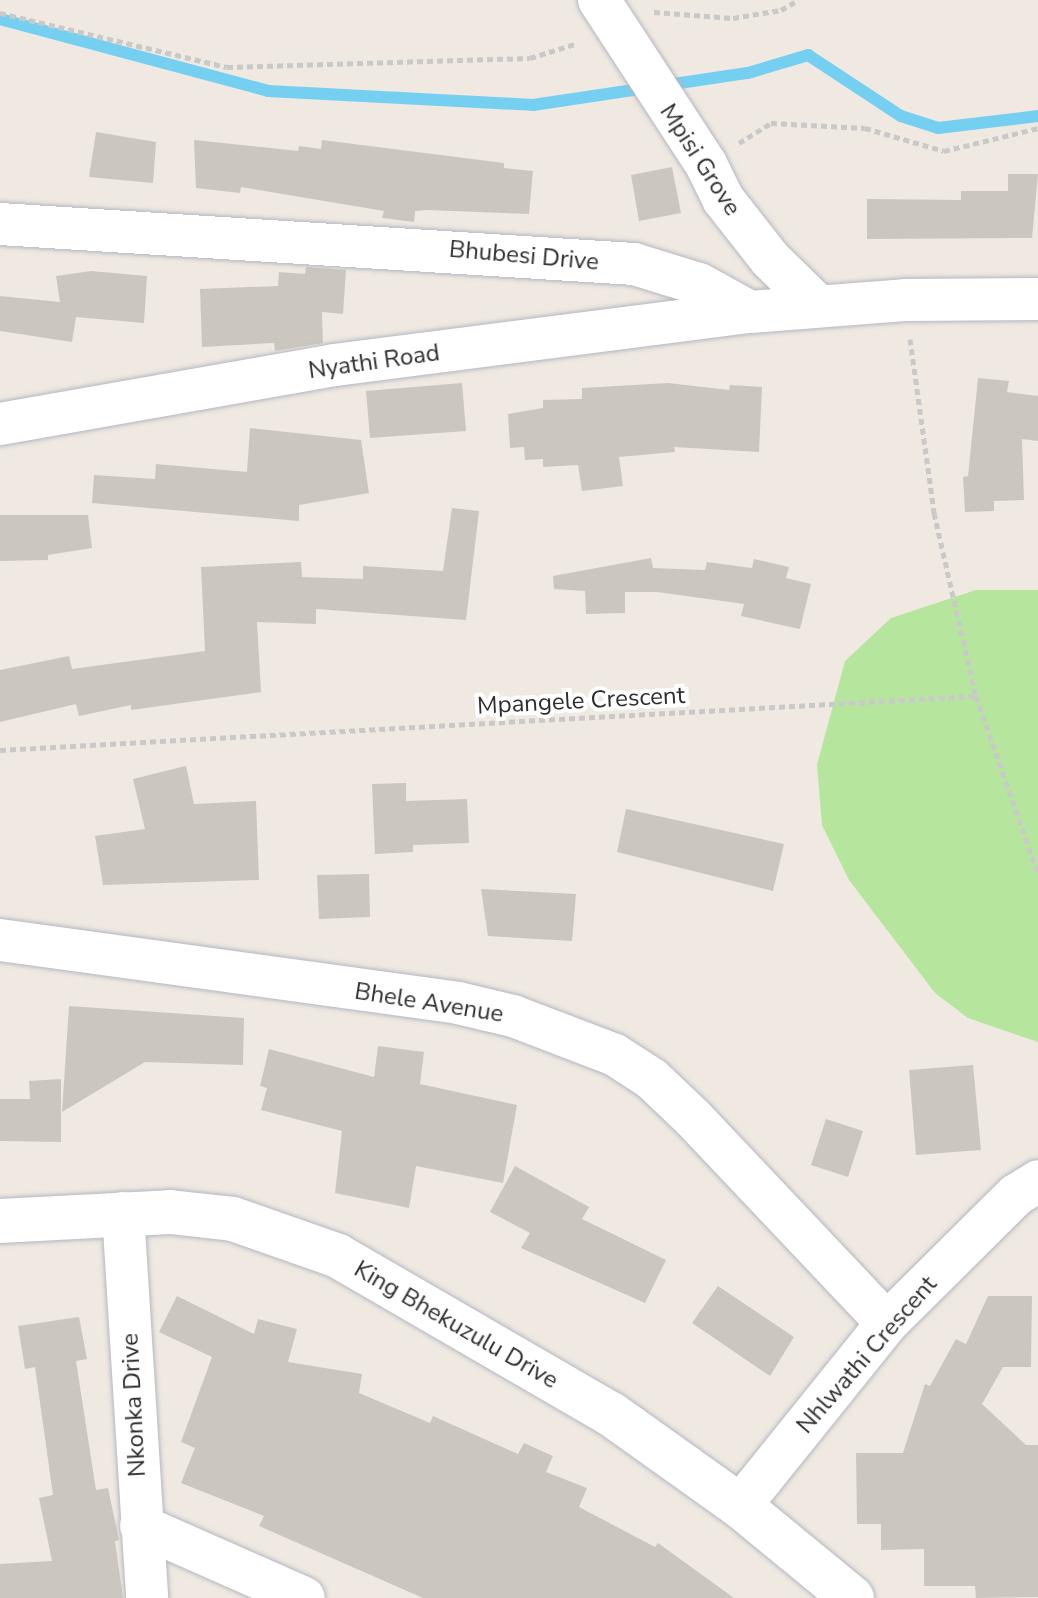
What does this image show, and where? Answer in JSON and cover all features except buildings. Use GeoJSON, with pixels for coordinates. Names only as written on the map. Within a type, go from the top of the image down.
{"type":"FeatureCollection","features":[{"type":"Feature","properties":{"kind":"street","name":"Mpisi Grove"},"geometry":{"type":"LineString","coordinates":[[626,26],[667,108],[706,164],[747,232],[818,306]]}},
{"type":"Feature","properties":{"kind":"street","name":"Bhubesi Drive"},"geometry":{"type":"LineString","coordinates":[[0,224],[634,264],[699,284],[750,312]]}},
{"type":"Feature","properties":{"kind":"street"},"geometry":{"type":"LineString","coordinates":[[750,312],[905,300],[1038,299]]}},
{"type":"Feature","properties":{"kind":"street","name":"Nyathi Road"},"geometry":{"type":"LineString","coordinates":[[0,424],[335,365],[750,312]]}},
{"type":"Feature","properties":{"kind":"street","name":"Bhele Avenue"},"geometry":{"type":"LineString","coordinates":[[0,940],[458,1003],[513,1016],[615,1055],[652,1079],[693,1118],[887,1323]]}},
{"type":"Feature","properties":{"kind":"street","name":"Nhlwathi Crescent"},"geometry":{"type":"LineString","coordinates":[[740,1506],[887,1323],[1016,1195],[1038,1181]]}},
{"type":"Feature","properties":{"kind":"street","name":"King Bhekuzulu Drive"},"geometry":{"type":"LineString","coordinates":[[0,1221],[123,1213],[233,1219],[338,1256],[611,1414],[740,1506],[852,1598]]}},
{"type":"Feature","properties":{"kind":"street","name":"Nkonka Drive"},"geometry":{"type":"LineString","coordinates":[[123,1213],[147,1598]]}},
{"type":"Feature","properties":{"kind":"street"},"geometry":{"type":"LineString","coordinates":[[141,1526],[304,1598]]}},
{"type":"Feature","properties":{"kind":"path"},"geometry":{"type":"LineString","coordinates":[[0,13],[227,67],[530,58],[626,26],[733,18],[781,10],[798,0]]}},
{"type":"Feature","properties":{"kind":"path"},"geometry":{"type":"LineString","coordinates":[[706,164],[771,123],[865,128],[944,151],[1038,128]]}},
{"type":"Feature","properties":{"kind":"path"},"geometry":{"type":"LineString","coordinates":[[905,300],[934,513],[976,696],[1038,874]]}},
{"type":"Feature","properties":{"kind":"path","name":"Mpangele Crescent"},"geometry":{"type":"LineString","coordinates":[[0,750],[976,696]]}},
{"type":"Feature","properties":{"kind":"green space"},"geometry":{"type":"Polygon","coordinates":[[[976,590],[1038,590],[1038,1042],[968,1018],[935,993],[849,880],[822,825],[817,765],[845,661],[891,618],[976,590]]]}},
{"type":"Feature","properties":{"kind":"waterway"},"geometry":{"type":"LineString","coordinates":[[0,19],[268,91],[533,105],[748,73],[808,55],[901,116],[938,128],[1038,116]]}}]}
